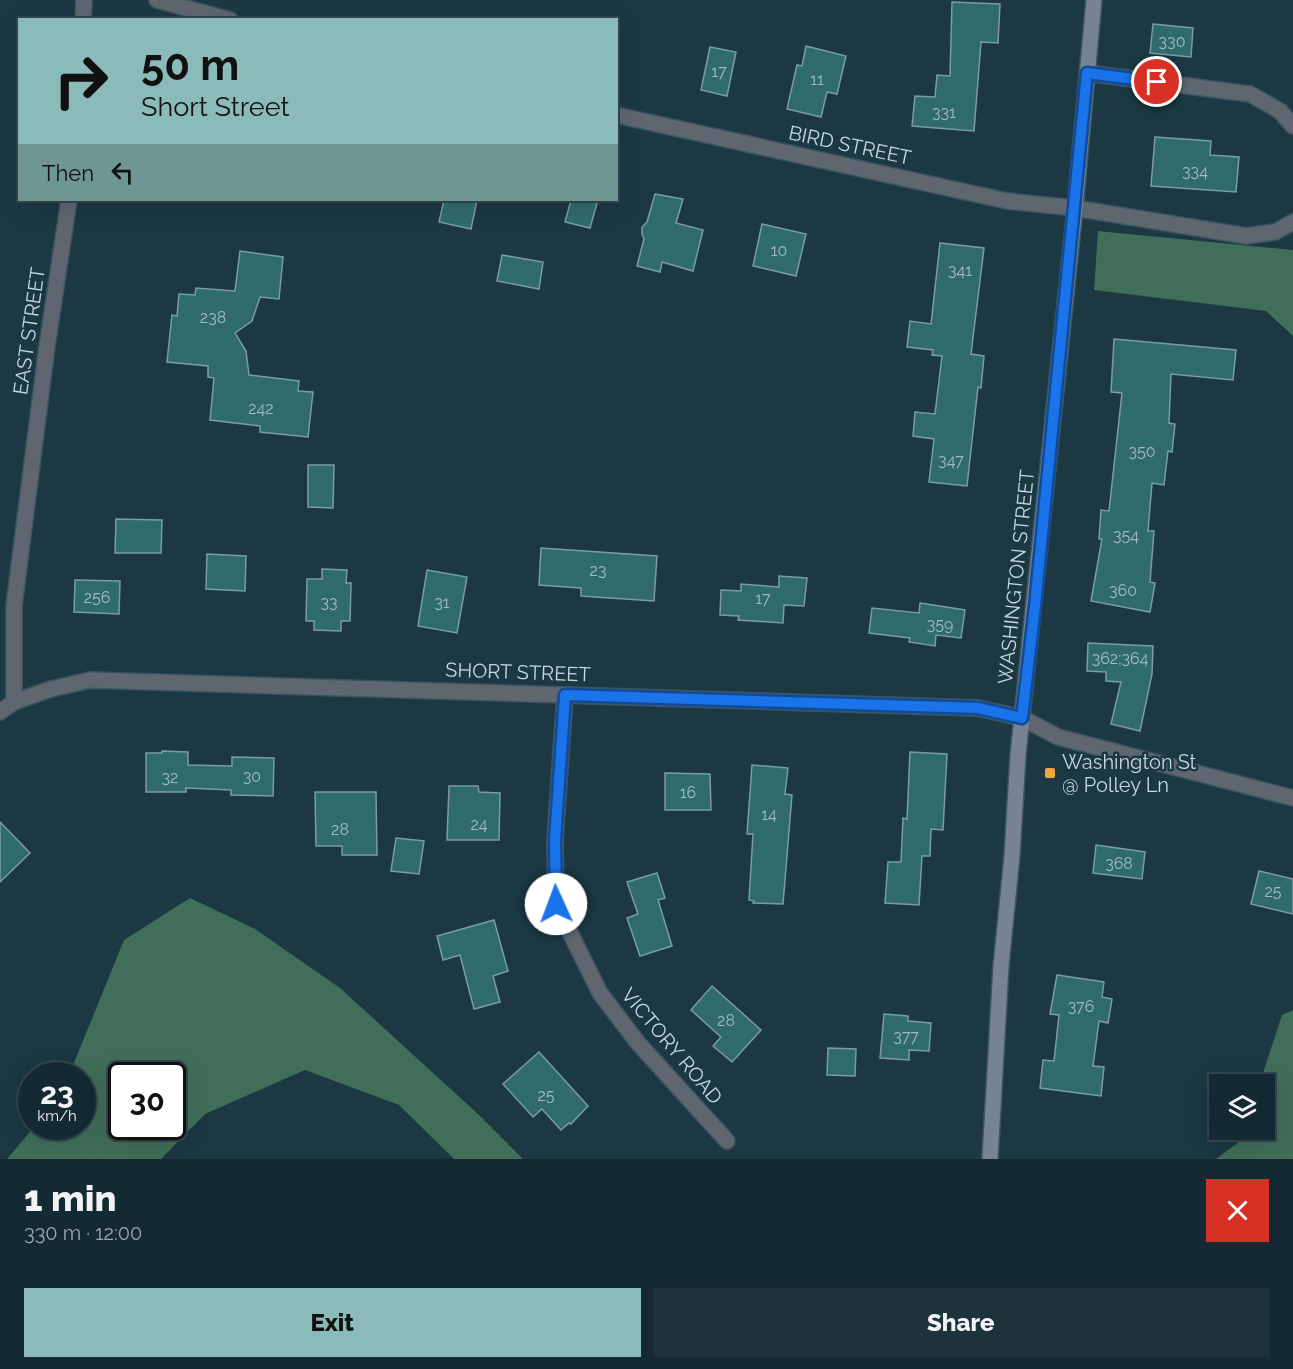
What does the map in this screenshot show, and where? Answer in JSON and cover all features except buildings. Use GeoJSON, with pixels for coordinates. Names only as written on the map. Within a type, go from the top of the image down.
{"type":"FeatureCollection","features":[{"type":"Feature","properties":{"kind":"main road","name":"WASHINGTON STREET"},"geometry":{"type":"LineString","coordinates":[[990,1159],[1001,966],[1022,718],[1033,630],[1094,0]]}},
{"type":"Feature","properties":{"kind":"street"},"geometry":{"type":"LineString","coordinates":[[83,18],[84,0]]}},
{"type":"Feature","properties":{"kind":"street"},"geometry":{"type":"LineString","coordinates":[[157,0],[223,18]]}},
{"type":"Feature","properties":{"kind":"street"},"geometry":{"type":"LineString","coordinates":[[1087,73],[1250,94],[1280,111],[1293,126]]}},
{"type":"Feature","properties":{"kind":"street","name":"BIRD STREET"},"geometry":{"type":"LineString","coordinates":[[618,115],[1007,201],[1075,208],[1246,236],[1275,232],[1293,222]]}},
{"type":"Feature","properties":{"kind":"street","name":"EAST STREET"},"geometry":{"type":"LineString","coordinates":[[14,702],[14,606],[69,201]]}},
{"type":"Feature","properties":{"kind":"street","name":"SHORT STREET"},"geometry":{"type":"LineString","coordinates":[[14,702],[51,689],[90,680],[978,708],[1022,718],[1058,737],[1293,798]]}},
{"type":"Feature","properties":{"kind":"street","name":"VICTORY ROAD"},"geometry":{"type":"LineString","coordinates":[[565,695],[555,840],[556,904],[600,993],[638,1043],[727,1141]]}},
{"type":"Feature","properties":{"kind":"street"},"geometry":{"type":"LineString","coordinates":[[0,712],[14,702]]}},
{"type":"Feature","properties":{"kind":"green space"},"geometry":{"type":"Polygon","coordinates":[[[1098,231],[1293,250],[1293,336],[1266,311],[1094,290],[1098,231]]]}},
{"type":"Feature","properties":{"kind":"green space"},"geometry":{"type":"Polygon","coordinates":[[[190,898],[255,929],[340,988],[478,1114],[523,1159],[454,1159],[399,1105],[305,1070],[205,1114],[186,1133],[186,1062],[108,1062],[108,1140],[180,1140],[161,1159],[7,1159],[23,1140],[96,1140],[96,1062],[74,1062],[124,940],[190,898]]]}},
{"type":"Feature","properties":{"kind":"green space"},"geometry":{"type":"Polygon","coordinates":[[[1293,1010],[1293,1159],[1216,1159],[1242,1140],[1275,1140],[1275,1074],[1263,1074],[1282,1015],[1293,1010]]]}},
{"type":"Feature","properties":{"kind":"place","name":"Washington St @ Polley Ln"},"geometry":{"type":"Point","coordinates":[1050,773]}},
{"type":"Feature","properties":{"kind":"route"},"geometry":{"type":"LineString","coordinates":[[556,904],[555,840],[565,695],[978,708],[1022,718],[1087,73],[1157,82]]}}]}
